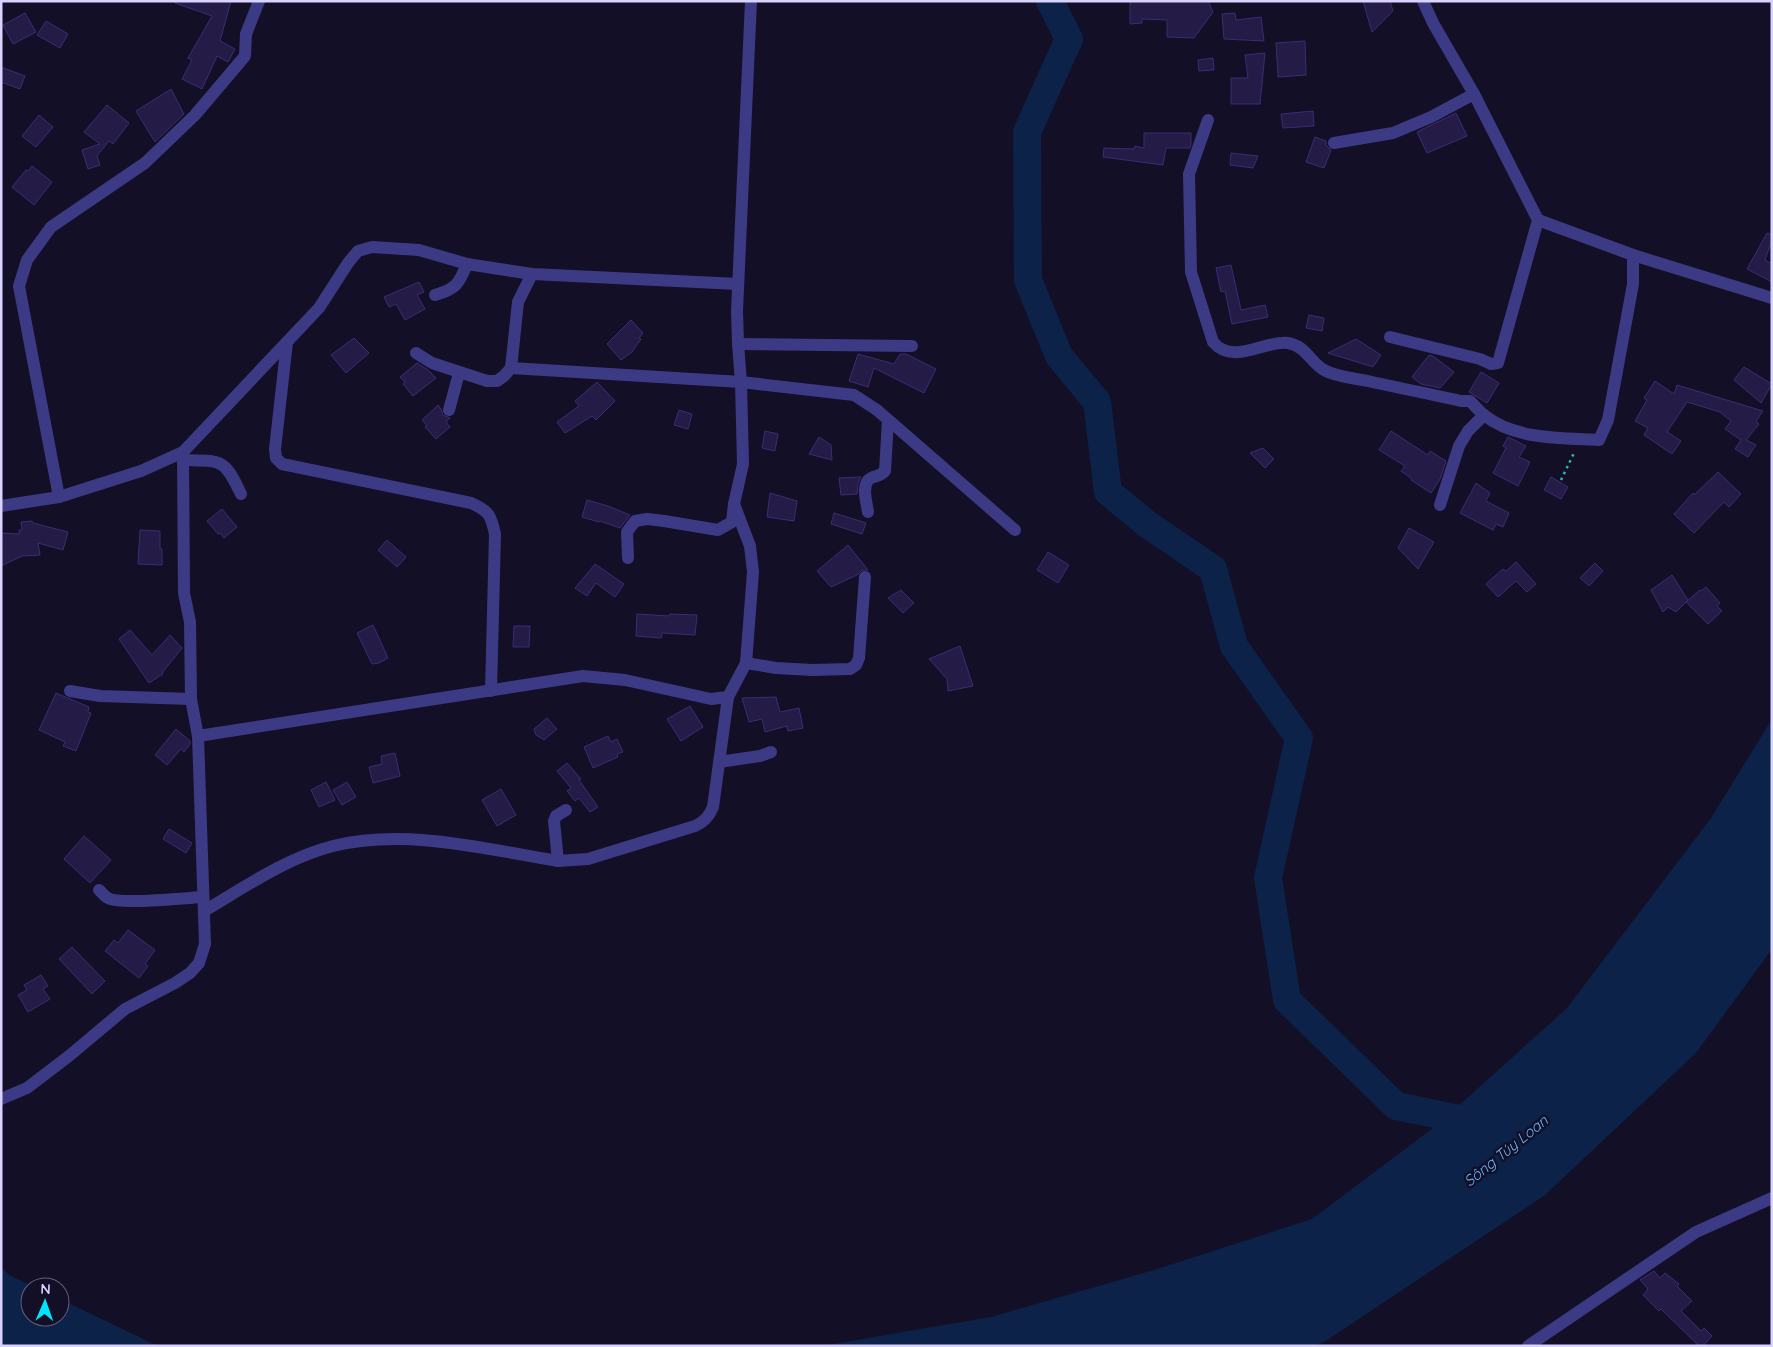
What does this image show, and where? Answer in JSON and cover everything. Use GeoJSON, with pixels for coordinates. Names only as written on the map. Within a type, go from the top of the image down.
{"type":"FeatureCollection","features":[{"type":"Feature","properties":{"kind":"street"},"geometry":{"type":"LineString","coordinates":[[59,497],[20,286],[27,260],[51,227],[145,163],[195,115],[245,56],[246,34],[259,1]]}},
{"type":"Feature","properties":{"kind":"street"},"geometry":{"type":"LineString","coordinates":[[628,558],[628,532],[635,521],[647,519],[718,530],[732,522],[743,464],[738,344],[738,284],[751,1]]}},
{"type":"Feature","properties":{"kind":"street"},"geometry":{"type":"LineString","coordinates":[[1390,337],[1480,359],[1491,364],[1498,363],[1538,220],[1474,94],[1423,1]]}},
{"type":"Feature","properties":{"kind":"street"},"geometry":{"type":"LineString","coordinates":[[1334,143],[1393,133],[1474,94]]}},
{"type":"Feature","properties":{"kind":"street"},"geometry":{"type":"LineString","coordinates":[[1208,120],[1189,174],[1191,272],[1213,342],[1218,348],[1231,352],[1252,350],[1277,342],[1291,343],[1304,349],[1324,370],[1352,378],[1470,402],[1484,415],[1504,426],[1534,435],[1599,440],[1608,420],[1633,284],[1633,255]]}},
{"type":"Feature","properties":{"kind":"street"},"geometry":{"type":"LineString","coordinates":[[1538,220],[1633,255],[1772,298]]}},
{"type":"Feature","properties":{"kind":"street"},"geometry":{"type":"LineString","coordinates":[[1,506],[59,497],[183,456],[319,308],[358,251],[372,247],[419,250],[467,264],[532,274],[738,284]]}},
{"type":"Feature","properties":{"kind":"street"},"geometry":{"type":"LineString","coordinates":[[435,295],[451,290],[461,278],[467,264]]}},
{"type":"Feature","properties":{"kind":"street"},"geometry":{"type":"LineString","coordinates":[[416,353],[432,363],[487,381],[497,380],[504,376],[511,368],[518,302],[532,274]]}},
{"type":"Feature","properties":{"kind":"street"},"geometry":{"type":"LineString","coordinates":[[287,342],[275,449],[276,458],[282,464],[471,503],[485,509],[492,520],[495,534],[491,691]]}},
{"type":"Feature","properties":{"kind":"street"},"geometry":{"type":"LineString","coordinates":[[738,344],[912,346]]}},
{"type":"Feature","properties":{"kind":"street"},"geometry":{"type":"LineString","coordinates":[[511,368],[741,382],[854,395],[888,420],[1015,530]]}},
{"type":"Feature","properties":{"kind":"street"},"geometry":{"type":"LineString","coordinates":[[449,410],[458,373]]}},
{"type":"Feature","properties":{"kind":"street"},"geometry":{"type":"LineString","coordinates":[[1440,505],[1458,446],[1468,430],[1484,415]]}},
{"type":"Feature","properties":{"kind":"street"},"geometry":{"type":"LineString","coordinates":[[868,512],[866,484],[871,478],[880,476],[885,471],[888,420]]}},
{"type":"Feature","properties":{"kind":"street"},"geometry":{"type":"LineString","coordinates":[[183,456],[215,461],[225,466],[241,494]]}},
{"type":"Feature","properties":{"kind":"street"},"geometry":{"type":"LineString","coordinates":[[1,1098],[28,1088],[125,1009],[190,973],[199,963],[206,944],[198,736],[191,699],[190,622],[184,593],[183,456]]}},
{"type":"Feature","properties":{"kind":"street"},"geometry":{"type":"LineString","coordinates":[[204,911],[288,863],[332,846],[376,839],[419,839],[558,861],[588,859],[703,822],[713,808],[728,697],[746,664],[753,557],[734,504]]}},
{"type":"Feature","properties":{"kind":"street"},"geometry":{"type":"LineString","coordinates":[[746,664],[812,670],[850,669],[859,658],[865,577]]}},
{"type":"Feature","properties":{"kind":"street"},"geometry":{"type":"LineString","coordinates":[[198,736],[583,676],[626,680],[711,699],[728,697]]}},
{"type":"Feature","properties":{"kind":"street"},"geometry":{"type":"LineString","coordinates":[[70,691],[100,696],[191,699]]}},
{"type":"Feature","properties":{"kind":"street"},"geometry":{"type":"LineString","coordinates":[[719,762],[760,756],[771,752]]}},
{"type":"Feature","properties":{"kind":"street"},"geometry":{"type":"LineString","coordinates":[[558,861],[554,821],[556,816],[566,810]]}},
{"type":"Feature","properties":{"kind":"street"},"geometry":{"type":"LineString","coordinates":[[99,890],[108,899],[128,901],[203,897]]}},
{"type":"Feature","properties":{"kind":"street"},"geometry":{"type":"LineString","coordinates":[[1528,1346],[1696,1232],[1772,1198]]}},
{"type":"Feature","properties":{"kind":"path"},"geometry":{"type":"LineString","coordinates":[[1561,480],[1583,439]]}},
{"type":"Feature","properties":{"kind":"water","name":"Sông Túy Loan"},"geometry":{"type":"Polygon","coordinates":[[[1772,719],[1772,949],[1696,1053],[1545,1195],[1324,1342],[1314,1346],[821,1346],[991,1317],[1154,1270],[1312,1219],[1437,1125],[1567,1008],[1711,818],[1772,719]]]}},
{"type":"Feature","properties":{"kind":"water"},"geometry":{"type":"Polygon","coordinates":[[[1,1267],[9,1275],[20,1280],[20,1327],[70,1327],[70,1304],[158,1346],[1,1346],[1,1267]]]}},
{"type":"Feature","properties":{"kind":"building"},"geometry":{"type":"Polygon","coordinates":[[[176,1],[231,1],[220,41],[235,49],[228,62],[217,56],[202,89],[182,79],[192,60],[188,58],[212,16],[175,3],[176,1]]]}},
{"type":"Feature","properties":{"kind":"building"},"geometry":{"type":"Polygon","coordinates":[[[1130,1],[1208,1],[1213,12],[1194,38],[1167,37],[1167,20],[1142,19],[1142,23],[1130,24],[1130,1]]]}},
{"type":"Feature","properties":{"kind":"building"},"geometry":{"type":"Polygon","coordinates":[[[1363,1],[1390,1],[1393,11],[1372,32],[1363,1]]]}},
{"type":"Feature","properties":{"kind":"building"},"geometry":{"type":"Polygon","coordinates":[[[25,13],[36,32],[13,44],[3,25],[25,13]]]}},
{"type":"Feature","properties":{"kind":"building"},"geometry":{"type":"Polygon","coordinates":[[[1235,13],[1236,20],[1261,17],[1264,41],[1224,39],[1222,14],[1235,13]]]}},
{"type":"Feature","properties":{"kind":"building"},"geometry":{"type":"Polygon","coordinates":[[[46,21],[68,34],[60,48],[37,35],[46,21]]]}},
{"type":"Feature","properties":{"kind":"building"},"geometry":{"type":"Polygon","coordinates":[[[1305,41],[1306,75],[1278,77],[1276,43],[1305,41]]]}},
{"type":"Feature","properties":{"kind":"building"},"geometry":{"type":"Polygon","coordinates":[[[1265,53],[1260,104],[1231,104],[1231,78],[1248,78],[1245,55],[1265,53]]]}},
{"type":"Feature","properties":{"kind":"building"},"geometry":{"type":"Polygon","coordinates":[[[1213,58],[1214,70],[1199,71],[1198,60],[1213,58]]]}},
{"type":"Feature","properties":{"kind":"building"},"geometry":{"type":"Polygon","coordinates":[[[1,67],[25,76],[20,89],[1,82],[1,67]]]}},
{"type":"Feature","properties":{"kind":"building"},"geometry":{"type":"Polygon","coordinates":[[[171,89],[184,114],[155,142],[136,111],[171,89]]]}},
{"type":"Feature","properties":{"kind":"building"},"geometry":{"type":"Polygon","coordinates":[[[107,105],[129,123],[113,144],[109,141],[97,156],[100,165],[88,169],[82,150],[100,144],[84,132],[107,105]]]}},
{"type":"Feature","properties":{"kind":"building"},"geometry":{"type":"Polygon","coordinates":[[[1313,111],[1314,126],[1283,128],[1281,114],[1313,111]]]}},
{"type":"Feature","properties":{"kind":"building"},"geometry":{"type":"Polygon","coordinates":[[[1456,113],[1467,136],[1427,153],[1417,132],[1456,113]]]}},
{"type":"Feature","properties":{"kind":"building"},"geometry":{"type":"Polygon","coordinates":[[[39,115],[53,127],[36,147],[22,136],[39,115]]]}},
{"type":"Feature","properties":{"kind":"building"},"geometry":{"type":"Polygon","coordinates":[[[1144,133],[1191,133],[1190,148],[1166,148],[1163,165],[1103,157],[1104,148],[1134,149],[1135,146],[1144,148],[1144,133]]]}},
{"type":"Feature","properties":{"kind":"building"},"geometry":{"type":"Polygon","coordinates":[[[1315,137],[1326,141],[1326,145],[1331,150],[1324,168],[1306,162],[1315,137]]]}},
{"type":"Feature","properties":{"kind":"building"},"geometry":{"type":"Polygon","coordinates":[[[1231,153],[1258,156],[1253,168],[1230,165],[1231,153]]]}},
{"type":"Feature","properties":{"kind":"building"},"geometry":{"type":"Polygon","coordinates":[[[32,166],[52,182],[34,205],[12,187],[26,170],[28,171],[32,166]]]}},
{"type":"Feature","properties":{"kind":"building"},"geometry":{"type":"Polygon","coordinates":[[[1767,233],[1772,235],[1765,260],[1772,264],[1772,282],[1747,269],[1767,233]]]}},
{"type":"Feature","properties":{"kind":"building"},"geometry":{"type":"Polygon","coordinates":[[[1231,265],[1241,310],[1265,305],[1268,317],[1232,324],[1225,291],[1221,292],[1216,268],[1231,265]]]}},
{"type":"Feature","properties":{"kind":"building"},"geometry":{"type":"Polygon","coordinates":[[[419,282],[424,292],[417,295],[425,309],[405,320],[396,304],[389,307],[384,297],[419,282]]]}},
{"type":"Feature","properties":{"kind":"building"},"geometry":{"type":"Polygon","coordinates":[[[1309,315],[1324,318],[1322,331],[1306,328],[1309,315]]]}},
{"type":"Feature","properties":{"kind":"building"},"geometry":{"type":"Polygon","coordinates":[[[631,320],[643,333],[632,352],[621,360],[607,344],[631,320]]]}},
{"type":"Feature","properties":{"kind":"building"},"geometry":{"type":"Polygon","coordinates":[[[354,338],[369,353],[346,373],[331,355],[354,338]]]}},
{"type":"Feature","properties":{"kind":"building"},"geometry":{"type":"Polygon","coordinates":[[[1356,339],[1381,355],[1373,367],[1328,353],[1356,339]]]}},
{"type":"Feature","properties":{"kind":"building"},"geometry":{"type":"Polygon","coordinates":[[[858,354],[894,364],[900,354],[906,354],[936,369],[924,393],[874,368],[868,387],[849,381],[858,354]]]}},
{"type":"Feature","properties":{"kind":"building"},"geometry":{"type":"Polygon","coordinates":[[[1429,355],[1454,372],[1440,388],[1421,384],[1412,377],[1429,355]]]}},
{"type":"Feature","properties":{"kind":"building"},"geometry":{"type":"Polygon","coordinates":[[[417,363],[436,378],[413,396],[400,377],[417,363]]]}},
{"type":"Feature","properties":{"kind":"building"},"geometry":{"type":"Polygon","coordinates":[[[1744,367],[1772,384],[1761,403],[1734,380],[1744,367]]]}},
{"type":"Feature","properties":{"kind":"building"},"geometry":{"type":"Polygon","coordinates":[[[1481,372],[1499,383],[1487,403],[1469,392],[1481,372]]]}},
{"type":"Feature","properties":{"kind":"building"},"geometry":{"type":"Polygon","coordinates":[[[1655,381],[1674,394],[1677,385],[1763,411],[1756,421],[1759,424],[1746,440],[1756,445],[1748,457],[1735,449],[1741,440],[1725,429],[1731,421],[1720,412],[1687,402],[1667,432],[1681,441],[1672,454],[1644,435],[1648,428],[1635,421],[1647,400],[1644,398],[1655,381]]]}},
{"type":"Feature","properties":{"kind":"building"},"geometry":{"type":"Polygon","coordinates":[[[597,382],[615,401],[596,420],[592,416],[565,433],[557,422],[579,406],[575,401],[597,382]]]}},
{"type":"Feature","properties":{"kind":"building"},"geometry":{"type":"Polygon","coordinates":[[[438,405],[443,415],[450,418],[446,422],[450,427],[436,439],[425,427],[427,426],[422,420],[438,405]]]}},
{"type":"Feature","properties":{"kind":"building"},"geometry":{"type":"Polygon","coordinates":[[[679,410],[692,414],[688,429],[674,425],[679,410]]]}},
{"type":"Feature","properties":{"kind":"building"},"geometry":{"type":"Polygon","coordinates":[[[765,431],[778,434],[775,451],[762,448],[765,431]]]}},
{"type":"Feature","properties":{"kind":"building"},"geometry":{"type":"Polygon","coordinates":[[[1391,431],[1428,455],[1430,451],[1446,461],[1440,479],[1431,493],[1401,471],[1405,466],[1379,450],[1391,431]]]}},
{"type":"Feature","properties":{"kind":"building"},"geometry":{"type":"Polygon","coordinates":[[[819,437],[831,445],[832,460],[809,454],[819,437]]]}},
{"type":"Feature","properties":{"kind":"building"},"geometry":{"type":"Polygon","coordinates":[[[1508,437],[1526,446],[1519,457],[1530,462],[1518,486],[1493,473],[1506,448],[1503,446],[1508,437]]]}},
{"type":"Feature","properties":{"kind":"building"},"geometry":{"type":"Polygon","coordinates":[[[1263,448],[1274,459],[1265,468],[1250,453],[1263,448]]]}},
{"type":"Feature","properties":{"kind":"building"},"geometry":{"type":"Polygon","coordinates":[[[1718,472],[1741,494],[1729,507],[1724,502],[1694,533],[1674,514],[1693,493],[1694,495],[1718,472]]]}},
{"type":"Feature","properties":{"kind":"building"},"geometry":{"type":"Polygon","coordinates":[[[861,477],[858,483],[857,494],[841,495],[839,478],[861,477]]]}},
{"type":"Feature","properties":{"kind":"building"},"geometry":{"type":"Polygon","coordinates":[[[1551,477],[1568,487],[1561,499],[1544,490],[1551,477]]]}},
{"type":"Feature","properties":{"kind":"building"},"geometry":{"type":"Polygon","coordinates":[[[1476,483],[1490,493],[1486,501],[1509,513],[1503,527],[1496,524],[1493,530],[1460,513],[1476,483]]]}},
{"type":"Feature","properties":{"kind":"building"},"geometry":{"type":"Polygon","coordinates":[[[770,493],[797,501],[794,521],[767,517],[770,493]]]}},
{"type":"Feature","properties":{"kind":"building"},"geometry":{"type":"Polygon","coordinates":[[[587,500],[630,515],[620,528],[582,517],[587,500]]]}},
{"type":"Feature","properties":{"kind":"building"},"geometry":{"type":"Polygon","coordinates":[[[222,509],[237,527],[224,538],[207,521],[222,509]]]}},
{"type":"Feature","properties":{"kind":"building"},"geometry":{"type":"Polygon","coordinates":[[[834,513],[866,523],[862,534],[831,524],[834,513]]]}},
{"type":"Feature","properties":{"kind":"building"},"geometry":{"type":"Polygon","coordinates":[[[32,521],[33,523],[68,532],[63,550],[38,543],[40,555],[22,556],[1,566],[1,533],[19,534],[19,530],[22,530],[21,522],[32,521]]]}},
{"type":"Feature","properties":{"kind":"building"},"geometry":{"type":"Polygon","coordinates":[[[1409,528],[1434,542],[1418,569],[1398,548],[1409,528]]]}},
{"type":"Feature","properties":{"kind":"building"},"geometry":{"type":"Polygon","coordinates":[[[140,530],[160,531],[162,565],[138,564],[140,530]]]}},
{"type":"Feature","properties":{"kind":"building"},"geometry":{"type":"Polygon","coordinates":[[[387,540],[406,557],[397,567],[378,550],[387,540]]]}},
{"type":"Feature","properties":{"kind":"building"},"geometry":{"type":"Polygon","coordinates":[[[848,545],[868,570],[862,570],[857,575],[831,587],[817,571],[848,545]]]}},
{"type":"Feature","properties":{"kind":"building"},"geometry":{"type":"Polygon","coordinates":[[[1048,552],[1069,565],[1058,583],[1037,570],[1048,552]]]}},
{"type":"Feature","properties":{"kind":"building"},"geometry":{"type":"Polygon","coordinates":[[[1516,562],[1536,584],[1527,592],[1516,581],[1498,597],[1486,584],[1503,569],[1506,571],[1516,562]]]}},
{"type":"Feature","properties":{"kind":"building"},"geometry":{"type":"Polygon","coordinates":[[[1595,563],[1603,571],[1589,586],[1580,578],[1595,563]]]}},
{"type":"Feature","properties":{"kind":"building"},"geometry":{"type":"Polygon","coordinates":[[[595,564],[624,584],[615,597],[596,583],[587,596],[575,588],[595,564]]]}},
{"type":"Feature","properties":{"kind":"building"},"geometry":{"type":"Polygon","coordinates":[[[1672,575],[1688,600],[1676,612],[1668,607],[1663,612],[1651,590],[1672,575]]]}},
{"type":"Feature","properties":{"kind":"building"},"geometry":{"type":"Polygon","coordinates":[[[1706,587],[1720,603],[1717,606],[1722,611],[1708,624],[1686,602],[1706,587]]]}},
{"type":"Feature","properties":{"kind":"building"},"geometry":{"type":"Polygon","coordinates":[[[901,590],[914,603],[903,613],[888,598],[901,590]]]}},
{"type":"Feature","properties":{"kind":"building"},"geometry":{"type":"Polygon","coordinates":[[[637,614],[697,615],[695,635],[662,633],[661,638],[636,636],[637,614]]]}},
{"type":"Feature","properties":{"kind":"building"},"geometry":{"type":"Polygon","coordinates":[[[373,625],[388,658],[379,663],[372,664],[357,633],[373,625]]]}},
{"type":"Feature","properties":{"kind":"building"},"geometry":{"type":"Polygon","coordinates":[[[514,626],[530,626],[529,647],[513,647],[514,626]]]}},
{"type":"Feature","properties":{"kind":"building"},"geometry":{"type":"Polygon","coordinates":[[[130,630],[152,655],[170,635],[182,648],[163,674],[149,683],[119,639],[130,630]]]}},
{"type":"Feature","properties":{"kind":"building"},"geometry":{"type":"Polygon","coordinates":[[[960,646],[973,686],[948,691],[947,679],[929,659],[960,646]]]}},
{"type":"Feature","properties":{"kind":"building"},"geometry":{"type":"Polygon","coordinates":[[[56,693],[89,707],[88,712],[91,713],[76,751],[63,746],[65,742],[39,730],[56,693]]]}},
{"type":"Feature","properties":{"kind":"building"},"geometry":{"type":"Polygon","coordinates":[[[776,697],[780,712],[799,708],[803,728],[788,731],[787,726],[765,732],[762,719],[749,722],[742,698],[776,697]]]}},
{"type":"Feature","properties":{"kind":"building"},"geometry":{"type":"Polygon","coordinates":[[[690,706],[703,727],[681,741],[667,719],[690,706]]]}},
{"type":"Feature","properties":{"kind":"building"},"geometry":{"type":"Polygon","coordinates":[[[547,718],[557,729],[544,740],[536,735],[534,729],[547,718]]]}},
{"type":"Feature","properties":{"kind":"building"},"geometry":{"type":"Polygon","coordinates":[[[176,729],[190,741],[190,744],[184,752],[181,749],[167,765],[155,755],[176,729]]]}},
{"type":"Feature","properties":{"kind":"building"},"geometry":{"type":"Polygon","coordinates":[[[608,736],[611,742],[617,739],[623,752],[617,754],[618,757],[593,768],[584,747],[608,736]]]}},
{"type":"Feature","properties":{"kind":"building"},"geometry":{"type":"Polygon","coordinates":[[[395,753],[400,776],[373,783],[369,767],[382,764],[381,756],[395,753]]]}},
{"type":"Feature","properties":{"kind":"building"},"geometry":{"type":"Polygon","coordinates":[[[567,763],[581,779],[579,780],[598,807],[590,812],[579,798],[575,801],[567,791],[571,788],[557,771],[567,763]]]}},
{"type":"Feature","properties":{"kind":"building"},"geometry":{"type":"Polygon","coordinates":[[[326,782],[335,800],[319,807],[311,790],[326,782]]]}},
{"type":"Feature","properties":{"kind":"building"},"geometry":{"type":"Polygon","coordinates":[[[347,782],[356,797],[342,805],[333,790],[347,782]]]}},
{"type":"Feature","properties":{"kind":"building"},"geometry":{"type":"Polygon","coordinates":[[[501,789],[516,815],[497,826],[482,800],[501,789]]]}},
{"type":"Feature","properties":{"kind":"building"},"geometry":{"type":"Polygon","coordinates":[[[169,829],[192,843],[186,853],[163,839],[169,829]]]}},
{"type":"Feature","properties":{"kind":"building"},"geometry":{"type":"Polygon","coordinates":[[[84,836],[111,860],[90,883],[64,859],[84,836]]]}},
{"type":"Feature","properties":{"kind":"building"},"geometry":{"type":"Polygon","coordinates":[[[128,930],[155,950],[145,964],[148,966],[139,978],[105,951],[114,940],[118,943],[128,930]]]}},
{"type":"Feature","properties":{"kind":"building"},"geometry":{"type":"Polygon","coordinates":[[[72,947],[105,981],[92,994],[59,959],[72,947]]]}},
{"type":"Feature","properties":{"kind":"building"},"geometry":{"type":"Polygon","coordinates":[[[41,975],[48,986],[43,989],[50,999],[28,1012],[18,995],[27,990],[24,985],[41,975]]]}},
{"type":"Feature","properties":{"kind":"building"},"geometry":{"type":"Polygon","coordinates":[[[1654,1271],[1660,1278],[1665,1273],[1679,1284],[1677,1286],[1692,1301],[1681,1311],[1701,1331],[1704,1328],[1712,1336],[1703,1346],[1699,1346],[1661,1309],[1659,1311],[1643,1295],[1648,1289],[1640,1280],[1654,1271]]]}},
{"type":"Feature","properties":{"kind":"waterway"},"geometry":{"type":"LineString","coordinates":[[1050,1],[1069,39],[1027,132],[1028,280],[1059,356],[1097,402],[1108,492],[1147,524],[1213,569],[1234,646],[1299,738],[1268,878],[1287,1000],[1396,1106],[1484,1124]]}}]}
